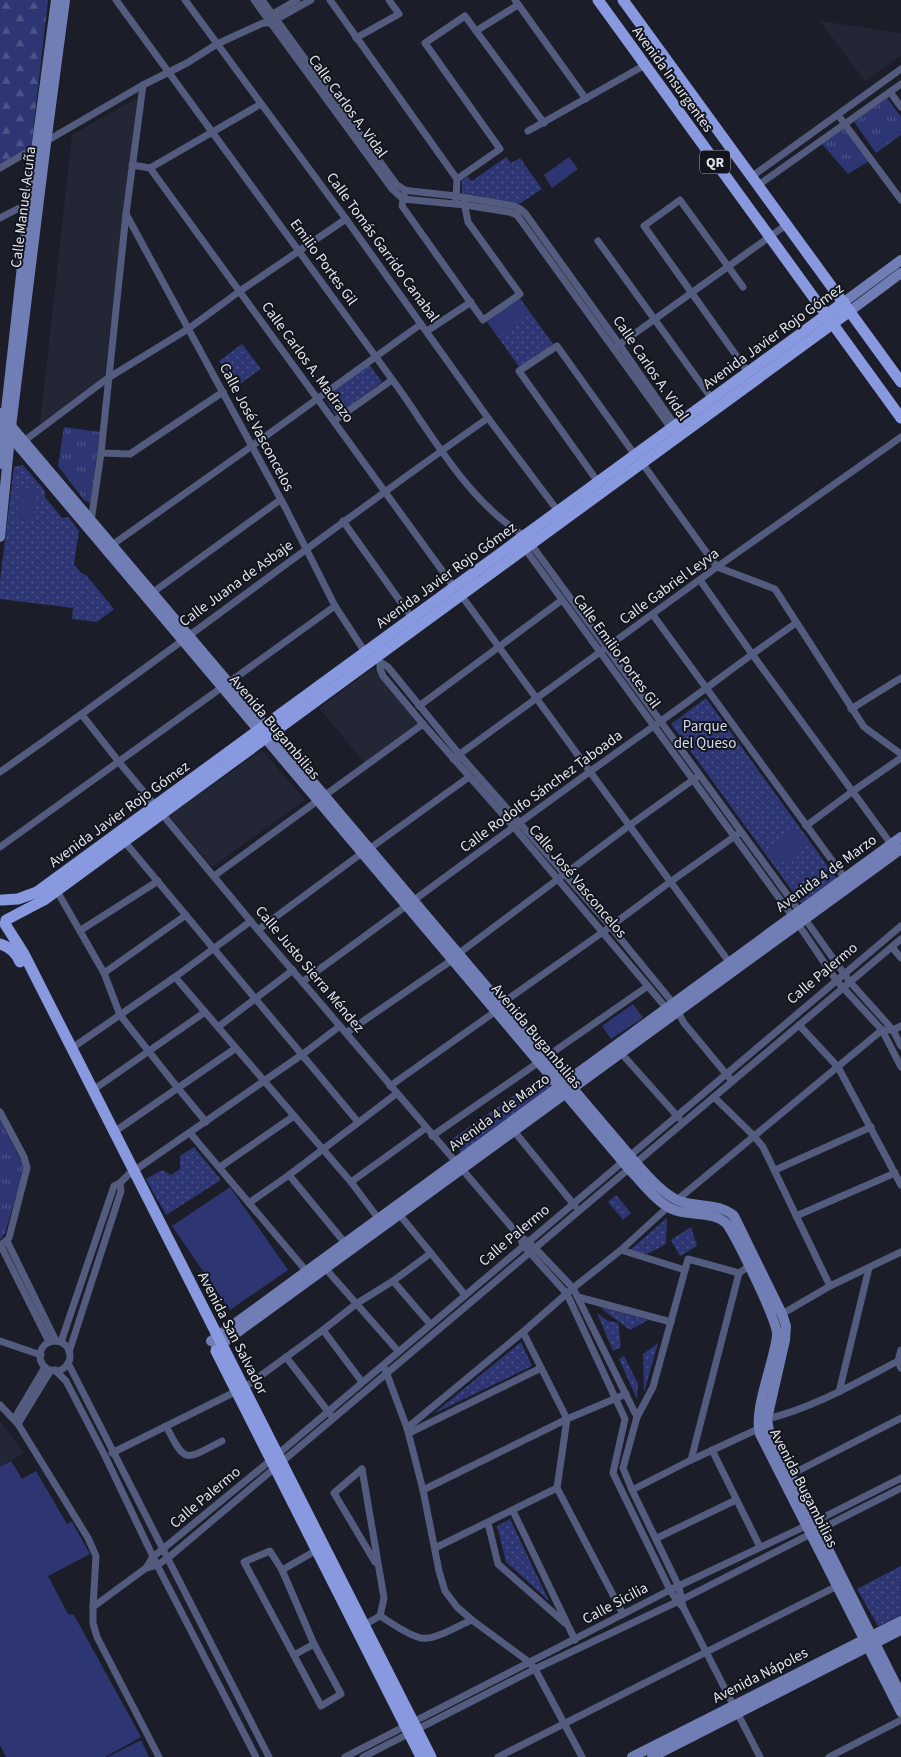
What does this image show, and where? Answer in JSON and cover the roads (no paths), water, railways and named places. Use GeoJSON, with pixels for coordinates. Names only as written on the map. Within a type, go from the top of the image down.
{"type":"FeatureCollection","features":[{"type":"Feature","properties":{"kind":"main road","name":"Calle Manuel Acuña"},"geometry":{"type":"LineString","coordinates":[[0,537],[5,425],[29,203],[56,0]]}},
{"type":"Feature","properties":{"kind":"main road","name":"Calle Manuel Acuña"},"geometry":{"type":"LineString","coordinates":[[0,464],[65,0]]}},
{"type":"Feature","properties":{"kind":"main road","name":"Avenida Insurgentes"},"geometry":{"type":"LineString","coordinates":[[598,0],[901,418]]}},
{"type":"Feature","properties":{"kind":"main road","name":"Avenida Insurgentes"},"geometry":{"type":"LineString","coordinates":[[623,0],[901,382]]}},
{"type":"Feature","properties":{"kind":"main road","name":"Avenida Javier Rojo Gómez"},"geometry":{"type":"LineString","coordinates":[[675,430],[830,319],[901,260]]}},
{"type":"Feature","properties":{"kind":"main road","name":"Avenida Javier Rojo Gómez"},"geometry":{"type":"LineString","coordinates":[[847,306],[901,273]]}},
{"type":"Feature","properties":{"kind":"main road","name":"Avenida Javier Rojo Gómez"},"geometry":{"type":"LineString","coordinates":[[523,540],[639,459],[748,372],[830,319]]}},
{"type":"Feature","properties":{"kind":"main road","name":"Avenida Bugambilias"},"geometry":{"type":"LineString","coordinates":[[5,425],[24,441],[89,524],[112,544],[152,593],[185,638]]}},
{"type":"Feature","properties":{"kind":"main road","name":"Avenida Bugambilias"},"geometry":{"type":"LineString","coordinates":[[5,425],[566,1087],[660,1202],[680,1212],[714,1216],[723,1220],[730,1229],[748,1266],[771,1302],[782,1314],[786,1326],[785,1340],[767,1425],[771,1437],[790,1475],[837,1586],[901,1695]]}},
{"type":"Feature","properties":{"kind":"main road","name":"Avenida Javier Rojo Gómez"},"geometry":{"type":"LineString","coordinates":[[265,732],[378,659],[458,591],[558,512],[598,482],[639,459]]}},
{"type":"Feature","properties":{"kind":"main road","name":"Avenida Javier Rojo Gómez"},"geometry":{"type":"LineString","coordinates":[[4,926],[40,896],[265,732],[365,652],[412,618],[458,591]]}},
{"type":"Feature","properties":{"kind":"main road","name":"Avenida Javier Rojo Gómez"},"geometry":{"type":"LineString","coordinates":[[1,899],[40,896],[57,891],[124,841],[159,809]]}},
{"type":"Feature","properties":{"kind":"main road","name":"Avenida 4 de Marzo"},"geometry":{"type":"LineString","coordinates":[[847,882],[901,837]]}},
{"type":"Feature","properties":{"kind":"main road","name":"Avenida 4 de Marzo"},"geometry":{"type":"LineString","coordinates":[[309,1274],[325,1268],[399,1214],[458,1166],[847,882],[901,849]]}},
{"type":"Feature","properties":{"kind":"main road"},"geometry":{"type":"LineString","coordinates":[[1,899],[5,906],[4,926]]}},
{"type":"Feature","properties":{"kind":"main road","name":"Avenida San Salvador"},"geometry":{"type":"LineString","coordinates":[[4,926],[24,954],[114,1132],[128,1177]]}},
{"type":"Feature","properties":{"kind":"main road","name":"Avenida San Salvador"},"geometry":{"type":"LineString","coordinates":[[0,944],[10,948],[19,958],[128,1177],[364,1625],[411,1727],[421,1757]]}},
{"type":"Feature","properties":{"kind":"main road","name":"Avenida 4 de Marzo"},"geometry":{"type":"LineString","coordinates":[[216,1342],[309,1274],[345,1242],[378,1218],[514,1131],[566,1087],[622,1053],[672,1010]]}},
{"type":"Feature","properties":{"kind":"main road","name":"Avenida Bugambilias"},"geometry":{"type":"LineString","coordinates":[[629,1162],[668,1195],[677,1200],[725,1210],[734,1216],[771,1302],[778,1337],[758,1419],[758,1429],[762,1440],[812,1528],[870,1641],[901,1712]]}},
{"type":"Feature","properties":{"kind":"main road","name":"Avenida San Salvador"},"geometry":{"type":"LineString","coordinates":[[276,1461],[317,1550],[411,1727],[431,1757]]}},
{"type":"Feature","properties":{"kind":"main road","name":"Avenida Nápoles"},"geometry":{"type":"LineString","coordinates":[[652,1757],[736,1710],[870,1641],[901,1621]]}},
{"type":"Feature","properties":{"kind":"main road","name":"Avenida Nápoles"},"geometry":{"type":"LineString","coordinates":[[870,1641],[901,1630]]}},
{"type":"Feature","properties":{"kind":"main road","name":"Avenida Nápoles"},"geometry":{"type":"LineString","coordinates":[[632,1757],[736,1710]]}},
{"type":"Feature","properties":{"kind":"street","name":"Emilio Portes Gil"},"geometry":{"type":"LineString","coordinates":[[116,0],[376,357],[440,451],[467,485],[523,540]]}},
{"type":"Feature","properties":{"kind":"street","name":"Calle Tomás Garrido Canabal"},"geometry":{"type":"LineString","coordinates":[[185,0],[558,512]]}},
{"type":"Feature","properties":{"kind":"street","name":"Calle Carlos A. Vidal"},"geometry":{"type":"LineString","coordinates":[[254,0],[397,185],[405,190],[459,196],[520,209],[675,430]]}},
{"type":"Feature","properties":{"kind":"street","name":"Calle Carlos A. Vidal"},"geometry":{"type":"LineString","coordinates":[[262,0],[270,19],[392,189],[403,199],[465,205],[517,215],[616,347]]}},
{"type":"Feature","properties":{"kind":"street"},"geometry":{"type":"LineString","coordinates":[[270,19],[297,0]]}},
{"type":"Feature","properties":{"kind":"street"},"geometry":{"type":"LineString","coordinates":[[0,168],[36,149],[143,85],[187,63],[217,44],[311,0]]}},
{"type":"Feature","properties":{"kind":"street"},"geometry":{"type":"LineString","coordinates":[[330,0],[457,179],[459,196],[465,205],[468,222],[520,294],[483,320],[402,206],[405,190]]}},
{"type":"Feature","properties":{"kind":"street"},"geometry":{"type":"LineString","coordinates":[[356,38],[399,14],[389,0]]}},
{"type":"Feature","properties":{"kind":"street"},"geometry":{"type":"LineString","coordinates":[[476,31],[516,2],[586,99]]}},
{"type":"Feature","properties":{"kind":"street"},"geometry":{"type":"LineString","coordinates":[[457,179],[500,149],[426,43],[465,16],[544,123]]}},
{"type":"Feature","properties":{"kind":"street"},"geometry":{"type":"LineString","coordinates":[[528,131],[645,65]]}},
{"type":"Feature","properties":{"kind":"street"},"geometry":{"type":"LineString","coordinates":[[754,181],[838,115],[901,69]]}},
{"type":"Feature","properties":{"kind":"street"},"geometry":{"type":"LineString","coordinates":[[754,181],[845,124],[901,84]]}},
{"type":"Feature","properties":{"kind":"street"},"geometry":{"type":"LineString","coordinates":[[89,524],[101,453],[126,214],[143,85]]}},
{"type":"Feature","properties":{"kind":"street"},"geometry":{"type":"LineString","coordinates":[[890,92],[901,107]]}},
{"type":"Feature","properties":{"kind":"street"},"geometry":{"type":"LineString","coordinates":[[132,165],[150,168],[261,104]]}},
{"type":"Feature","properties":{"kind":"street"},"geometry":{"type":"LineString","coordinates":[[838,115],[901,200]]}},
{"type":"Feature","properties":{"kind":"street","name":"Calle Carlos A. Madrazo"},"geometry":{"type":"LineString","coordinates":[[150,168],[317,400],[500,646],[732,966]]}},
{"type":"Feature","properties":{"kind":"street"},"geometry":{"type":"LineString","coordinates":[[455,204],[459,196]]}},
{"type":"Feature","properties":{"kind":"street"},"geometry":{"type":"LineString","coordinates":[[743,286],[680,200],[644,226],[748,372]]}},
{"type":"Feature","properties":{"kind":"street"},"geometry":{"type":"LineString","coordinates":[[0,218],[29,203]]}},
{"type":"Feature","properties":{"kind":"street","name":"Calle José Vasconcelos"},"geometry":{"type":"LineString","coordinates":[[126,214],[252,446],[335,606],[365,652]]}},
{"type":"Feature","properties":{"kind":"street"},"geometry":{"type":"LineString","coordinates":[[24,441],[108,378],[188,329],[298,250],[346,219]]}},
{"type":"Feature","properties":{"kind":"street"},"geometry":{"type":"LineString","coordinates":[[616,347],[786,225]]}},
{"type":"Feature","properties":{"kind":"street"},"geometry":{"type":"LineString","coordinates":[[598,240],[712,399]]}},
{"type":"Feature","properties":{"kind":"street"},"geometry":{"type":"LineString","coordinates":[[427,331],[471,302]]}},
{"type":"Feature","properties":{"kind":"street"},"geometry":{"type":"LineString","coordinates":[[112,544],[317,400],[421,324]]}},
{"type":"Feature","properties":{"kind":"street"},"geometry":{"type":"LineString","coordinates":[[598,482],[519,371],[557,346],[717,568],[775,589],[851,710],[864,727],[901,754]]}},
{"type":"Feature","properties":{"kind":"street"},"geometry":{"type":"LineString","coordinates":[[334,421],[392,380]]}},
{"type":"Feature","properties":{"kind":"street"},"geometry":{"type":"LineString","coordinates":[[101,453],[130,454],[223,392]]}},
{"type":"Feature","properties":{"kind":"street","name":"Calle Juana de Asbaje"},"geometry":{"type":"LineString","coordinates":[[0,772],[82,715],[343,521],[488,418]]}},
{"type":"Feature","properties":{"kind":"street","name":"Calle Gabriel Leyva"},"geometry":{"type":"LineString","coordinates":[[453,759],[901,437]]}},
{"type":"Feature","properties":{"kind":"street"},"geometry":{"type":"LineString","coordinates":[[152,593],[280,500]]}},
{"type":"Feature","properties":{"kind":"street"},"geometry":{"type":"LineString","coordinates":[[343,521],[412,618]]}},
{"type":"Feature","properties":{"kind":"street","name":"Calle Emilio Portes Gil"},"geometry":{"type":"LineString","coordinates":[[523,540],[562,600],[661,721],[742,832],[799,917]]}},
{"type":"Feature","properties":{"kind":"street","name":"Calle Emilio Portes Gil"},"geometry":{"type":"LineString","coordinates":[[523,540],[604,650],[654,726],[693,780],[734,836],[799,917]]}},
{"type":"Feature","properties":{"kind":"street"},"geometry":{"type":"LineString","coordinates":[[700,580],[891,844]]}},
{"type":"Feature","properties":{"kind":"street"},"geometry":{"type":"LineString","coordinates":[[419,706],[562,600]]}},
{"type":"Feature","properties":{"kind":"street"},"geometry":{"type":"LineString","coordinates":[[0,847],[335,606]]}},
{"type":"Feature","properties":{"kind":"street"},"geometry":{"type":"LineString","coordinates":[[653,615],[847,882]]}},
{"type":"Feature","properties":{"kind":"street","name":"Calle Rodolfo Sánchez Taboada"},"geometry":{"type":"LineString","coordinates":[[302,982],[411,904],[589,771],[796,623]]}},
{"type":"Feature","properties":{"kind":"street","name":"Calle José Vasconcelos"},"geometry":{"type":"LineString","coordinates":[[378,659],[388,667],[517,824],[557,880],[604,932],[648,986],[684,1023],[732,1082]]}},
{"type":"Feature","properties":{"kind":"street","name":"Calle José Vasconcelos"},"geometry":{"type":"LineString","coordinates":[[378,659],[383,676],[423,724],[469,777],[517,824],[610,926],[672,1010]]}},
{"type":"Feature","properties":{"kind":"street"},"geometry":{"type":"LineString","coordinates":[[851,710],[901,678]]}},
{"type":"Feature","properties":{"kind":"street","name":"Calle Justo Sierra Méndez"},"geometry":{"type":"LineString","coordinates":[[82,715],[258,930],[396,1094],[526,1243]]}},
{"type":"Feature","properties":{"kind":"street"},"geometry":{"type":"LineString","coordinates":[[214,876],[423,724]]}},
{"type":"Feature","properties":{"kind":"street"},"geometry":{"type":"LineString","coordinates":[[806,826],[901,758]]}},
{"type":"Feature","properties":{"kind":"street"},"geometry":{"type":"LineString","coordinates":[[346,1033],[455,957],[564,874],[700,775]]}},
{"type":"Feature","properties":{"kind":"street"},"geometry":{"type":"LineString","coordinates":[[258,930],[469,777]]}},
{"type":"Feature","properties":{"kind":"street"},"geometry":{"type":"LineString","coordinates":[[390,1086],[604,932],[670,882],[742,832]]}},
{"type":"Feature","properties":{"kind":"street"},"geometry":{"type":"LineString","coordinates":[[124,841],[358,1122]]}},
{"type":"Feature","properties":{"kind":"street"},"geometry":{"type":"LineString","coordinates":[[81,930],[158,881]]}},
{"type":"Feature","properties":{"kind":"street"},"geometry":{"type":"LineString","coordinates":[[57,891],[104,972],[120,1015],[206,1122]]}},
{"type":"Feature","properties":{"kind":"street"},"geometry":{"type":"LineString","coordinates":[[104,972],[186,915]]}},
{"type":"Feature","properties":{"kind":"street"},"geometry":{"type":"LineString","coordinates":[[799,917],[850,982],[893,1030],[901,1046]]}},
{"type":"Feature","properties":{"kind":"street"},"geometry":{"type":"LineString","coordinates":[[799,917],[836,980],[882,1030],[901,1067]]}},
{"type":"Feature","properties":{"kind":"street"},"geometry":{"type":"LineString","coordinates":[[72,1048],[175,977],[251,921]]}},
{"type":"Feature","properties":{"kind":"street","name":"Calle Palermo"},"geometry":{"type":"LineString","coordinates":[[93,1607],[146,1568],[154,1557],[388,1373],[579,1211],[676,1116],[843,973],[901,926]]}},
{"type":"Feature","properties":{"kind":"street","name":"Calle Palermo"},"geometry":{"type":"LineString","coordinates":[[146,1568],[157,1565],[168,1558],[276,1461],[327,1411],[572,1203],[683,1123],[901,939]]}},
{"type":"Feature","properties":{"kind":"street"},"geometry":{"type":"LineString","coordinates":[[892,947],[901,958]]}},
{"type":"Feature","properties":{"kind":"street"},"geometry":{"type":"LineString","coordinates":[[218,1027],[293,970]]}},
{"type":"Feature","properties":{"kind":"street"},"geometry":{"type":"LineString","coordinates":[[175,977],[351,1182],[378,1218]]}},
{"type":"Feature","properties":{"kind":"street"},"geometry":{"type":"LineString","coordinates":[[432,1136],[648,986]]}},
{"type":"Feature","properties":{"kind":"street"},"geometry":{"type":"LineString","coordinates":[[93,1090],[205,1012]]}},
{"type":"Feature","properties":{"kind":"street"},"geometry":{"type":"LineString","coordinates":[[799,1025],[838,1067],[901,1185]]}},
{"type":"Feature","properties":{"kind":"street"},"geometry":{"type":"LineString","coordinates":[[55,1342],[114,1186],[340,1026]]}},
{"type":"Feature","properties":{"kind":"street"},"geometry":{"type":"LineString","coordinates":[[677,1200],[882,1030],[893,1030],[901,1026]]}},
{"type":"Feature","properties":{"kind":"street"},"geometry":{"type":"LineString","coordinates":[[114,1132],[236,1048]]}},
{"type":"Feature","properties":{"kind":"street"},"geometry":{"type":"LineString","coordinates":[[622,1053],[683,1123]]}},
{"type":"Feature","properties":{"kind":"street"},"geometry":{"type":"LineString","coordinates":[[249,1203],[396,1094]]}},
{"type":"Feature","properties":{"kind":"street"},"geometry":{"type":"LineString","coordinates":[[714,1097],[763,1147],[830,1286]]}},
{"type":"Feature","properties":{"kind":"street"},"geometry":{"type":"LineString","coordinates":[[0,1112],[24,1157],[27,1168],[10,1238],[0,1246],[55,1342]]}},
{"type":"Feature","properties":{"kind":"street"},"geometry":{"type":"LineString","coordinates":[[220,1167],[294,1116]]}},
{"type":"Feature","properties":{"kind":"street"},"geometry":{"type":"LineString","coordinates":[[775,1170],[871,1126]]}},
{"type":"Feature","properties":{"kind":"street"},"geometry":{"type":"LineString","coordinates":[[351,1182],[426,1128]]}},
{"type":"Feature","properties":{"kind":"street"},"geometry":{"type":"LineString","coordinates":[[514,1131],[579,1211]]}},
{"type":"Feature","properties":{"kind":"street"},"geometry":{"type":"LineString","coordinates":[[190,1133],[309,1274]]}},
{"type":"Feature","properties":{"kind":"street"},"geometry":{"type":"LineString","coordinates":[[796,1216],[894,1173]]}},
{"type":"Feature","properties":{"kind":"street"},"geometry":{"type":"LineString","coordinates":[[289,1175],[345,1242]]}},
{"type":"Feature","properties":{"kind":"street"},"geometry":{"type":"LineString","coordinates":[[128,1177],[121,1191],[69,1352],[68,1363],[269,1757]]}},
{"type":"Feature","properties":{"kind":"street"},"geometry":{"type":"LineString","coordinates":[[408,1430],[573,1288],[621,1250],[668,1207]]}},
{"type":"Feature","properties":{"kind":"street"},"geometry":{"type":"LineString","coordinates":[[399,1214],[465,1295]]}},
{"type":"Feature","properties":{"kind":"street"},"geometry":{"type":"LineString","coordinates":[[7,1241],[55,1342]]}},
{"type":"Feature","properties":{"kind":"street"},"geometry":{"type":"LineString","coordinates":[[526,1243],[567,1294],[616,1398],[625,1419],[613,1473],[670,1590],[680,1600]]}},
{"type":"Feature","properties":{"kind":"street"},"geometry":{"type":"LineString","coordinates":[[532,1250],[573,1288],[637,1417]]}},
{"type":"Feature","properties":{"kind":"street"},"geometry":{"type":"LineString","coordinates":[[621,1250],[685,1270]]}},
{"type":"Feature","properties":{"kind":"street"},"geometry":{"type":"LineString","coordinates":[[782,1314],[830,1286],[901,1252]]}},
{"type":"Feature","properties":{"kind":"street"},"geometry":{"type":"LineString","coordinates":[[105,1456],[240,1389],[356,1304],[393,1281],[431,1253]]}},
{"type":"Feature","properties":{"kind":"street"},"geometry":{"type":"LineString","coordinates":[[739,1273],[688,1259],[653,1387],[637,1417],[623,1468],[679,1586],[680,1600],[683,1607],[760,1757]]}},
{"type":"Feature","properties":{"kind":"street"},"geometry":{"type":"LineString","coordinates":[[691,1460],[739,1273],[748,1266]]}},
{"type":"Feature","properties":{"kind":"street"},"geometry":{"type":"LineString","coordinates":[[325,1268],[398,1351]]}},
{"type":"Feature","properties":{"kind":"street"},"geometry":{"type":"LineString","coordinates":[[839,1392],[869,1268]]}},
{"type":"Feature","properties":{"kind":"street"},"geometry":{"type":"LineString","coordinates":[[393,1281],[430,1324]]}},
{"type":"Feature","properties":{"kind":"street"},"geometry":{"type":"LineString","coordinates":[[578,1297],[671,1322]]}},
{"type":"Feature","properties":{"kind":"street"},"geometry":{"type":"LineString","coordinates":[[323,1330],[362,1382]]}},
{"type":"Feature","properties":{"kind":"street"},"geometry":{"type":"LineString","coordinates":[[523,1332],[567,1419],[556,1488],[623,1614]]}},
{"type":"Feature","properties":{"kind":"street"},"geometry":{"type":"LineString","coordinates":[[0,1341],[40,1355]]}},
{"type":"Feature","properties":{"kind":"street"},"geometry":{"type":"LineString","coordinates":[[69,1352],[64,1344],[55,1342],[43,1348],[40,1355],[43,1363],[66,1381],[105,1456],[157,1565],[256,1757]]}},
{"type":"Feature","properties":{"kind":"street"},"geometry":{"type":"LineString","coordinates":[[768,1419],[839,1392],[900,1365],[901,1350]]}},
{"type":"Feature","properties":{"kind":"street"},"geometry":{"type":"LineString","coordinates":[[286,1357],[333,1418]]}},
{"type":"Feature","properties":{"kind":"street"},"geometry":{"type":"LineString","coordinates":[[50,1369],[62,1368],[68,1363]]}},
{"type":"Feature","properties":{"kind":"street"},"geometry":{"type":"LineString","coordinates":[[383,1364],[408,1430],[445,1591],[472,1620],[529,1662],[565,1723],[582,1757]]}},
{"type":"Feature","properties":{"kind":"street"},"geometry":{"type":"LineString","coordinates":[[408,1430],[541,1368]]}},
{"type":"Feature","properties":{"kind":"street"},"geometry":{"type":"LineString","coordinates":[[16,1422],[50,1369]]}},
{"type":"Feature","properties":{"kind":"street"},"geometry":{"type":"LineString","coordinates":[[423,1490],[567,1419],[626,1394]]}},
{"type":"Feature","properties":{"kind":"street"},"geometry":{"type":"LineString","coordinates":[[0,1405],[16,1422],[88,1538],[96,1556],[93,1624],[97,1637],[159,1757]]}},
{"type":"Feature","properties":{"kind":"street"},"geometry":{"type":"LineString","coordinates":[[790,1475],[901,1418]]}},
{"type":"Feature","properties":{"kind":"street"},"geometry":{"type":"LineString","coordinates":[[166,1426],[179,1451],[184,1455],[193,1456],[222,1441]]}},
{"type":"Feature","properties":{"kind":"street"},"geometry":{"type":"LineString","coordinates":[[632,1490],[758,1429]]}},
{"type":"Feature","properties":{"kind":"street"},"geometry":{"type":"LineString","coordinates":[[712,1450],[760,1547]]}},
{"type":"Feature","properties":{"kind":"street"},"geometry":{"type":"LineString","coordinates":[[364,1625],[380,1616],[384,1598],[362,1469],[334,1493],[378,1566]]}},
{"type":"Feature","properties":{"kind":"street","name":"Calle Sicilia"},"geometry":{"type":"LineString","coordinates":[[345,1757],[535,1670],[680,1600],[901,1478]]}},
{"type":"Feature","properties":{"kind":"street"},"geometry":{"type":"LineString","coordinates":[[435,1548],[513,1511],[556,1488]]}},
{"type":"Feature","properties":{"kind":"street","name":"Calle Sicilia"},"geometry":{"type":"LineString","coordinates":[[363,1757],[411,1727],[529,1662],[670,1590],[760,1547],[812,1528],[901,1488]]}},
{"type":"Feature","properties":{"kind":"street"},"geometry":{"type":"LineString","coordinates":[[656,1538],[736,1500]]}},
{"type":"Feature","properties":{"kind":"street"},"geometry":{"type":"LineString","coordinates":[[513,1511],[575,1640]]}},
{"type":"Feature","properties":{"kind":"street"},"geometry":{"type":"LineString","coordinates":[[488,1523],[498,1564],[567,1625]]}},
{"type":"Feature","properties":{"kind":"street"},"geometry":{"type":"LineString","coordinates":[[282,1570],[317,1550]]}},
{"type":"Feature","properties":{"kind":"street"},"geometry":{"type":"LineString","coordinates":[[270,1551],[282,1570],[314,1644],[341,1694],[321,1706],[244,1562],[270,1551]]}},
{"type":"Feature","properties":{"kind":"street"},"geometry":{"type":"LineString","coordinates":[[498,1757],[837,1586]]}},
{"type":"Feature","properties":{"kind":"street"},"geometry":{"type":"LineString","coordinates":[[380,1616],[414,1636],[423,1639],[431,1638],[472,1620]]}},
{"type":"Feature","properties":{"kind":"street"},"geometry":{"type":"LineString","coordinates":[[294,1655],[314,1644]]}},
{"type":"Feature","properties":{"kind":"street"},"geometry":{"type":"LineString","coordinates":[[828,1757],[901,1720]]}},
{"type":"Feature","properties":{"kind":"park label","name":"Parque del Queso"},"geometry":{"type":"Point","coordinates":[705,734]}}]}
